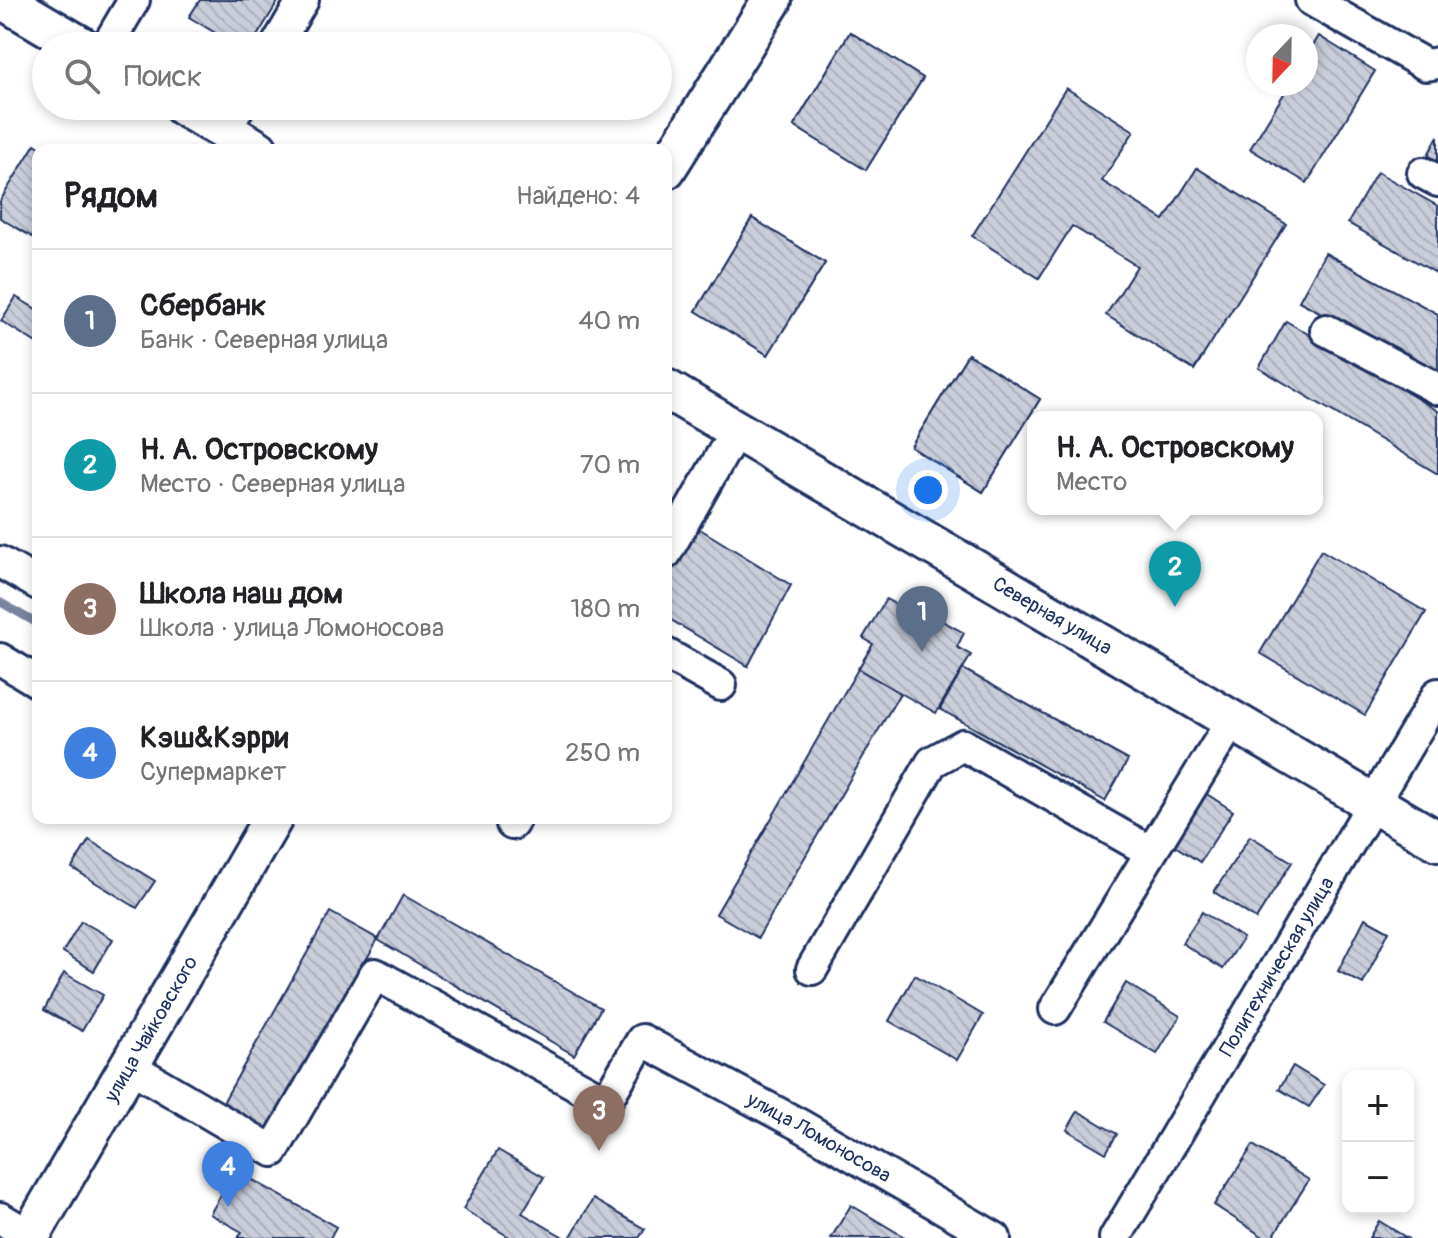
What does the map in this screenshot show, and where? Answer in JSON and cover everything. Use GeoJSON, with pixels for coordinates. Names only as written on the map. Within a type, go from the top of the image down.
{"type":"FeatureCollection","features":[{"type":"Feature","properties":{"kind":"main road"},"geometry":{"type":"LineString","coordinates":[[3,0],[57,32]]}},
{"type":"Feature","properties":{"kind":"main road"},"geometry":{"type":"LineString","coordinates":[[672,159],[772,0]]}},
{"type":"Feature","properties":{"kind":"main road"},"geometry":{"type":"LineString","coordinates":[[234,120],[253,144]]}},
{"type":"Feature","properties":{"kind":"main road","name":"Северная улица"},"geometry":{"type":"LineString","coordinates":[[672,393],[1438,841]]}},
{"type":"Feature","properties":{"kind":"main road","name":"улица Чайковского"},"geometry":{"type":"LineString","coordinates":[[23,1233],[129,1066],[270,824]]}},
{"type":"Feature","properties":{"kind":"street"},"geometry":{"type":"LineString","coordinates":[[115,32],[134,0]]}},
{"type":"Feature","properties":{"kind":"street"},"geometry":{"type":"LineString","coordinates":[[284,32],[303,0]]}},
{"type":"Feature","properties":{"kind":"street"},"geometry":{"type":"LineString","coordinates":[[1311,0],[1426,65],[1438,63]]}},
{"type":"Feature","properties":{"kind":"street"},"geometry":{"type":"LineString","coordinates":[[1326,330],[1438,389]]}},
{"type":"Feature","properties":{"kind":"street"},"geometry":{"type":"LineString","coordinates":[[672,542],[736,430]]}},
{"type":"Feature","properties":{"kind":"street"},"geometry":{"type":"LineString","coordinates":[[0,562],[32,581]]}},
{"type":"Feature","properties":{"kind":"street"},"geometry":{"type":"LineString","coordinates":[[672,657],[721,685]]}},
{"type":"Feature","properties":{"kind":"street"},"geometry":{"type":"LineString","coordinates":[[0,659],[32,678]]}},
{"type":"Feature","properties":{"kind":"street","name":"Политехническая улица"},"geometry":{"type":"LineString","coordinates":[[1115,1238],[1438,694]]}},
{"type":"Feature","properties":{"kind":"street"},"geometry":{"type":"LineString","coordinates":[[1055,1009],[1233,719]]}},
{"type":"Feature","properties":{"kind":"street"},"geometry":{"type":"LineString","coordinates":[[812,969],[932,762],[963,745],[1151,852]]}},
{"type":"Feature","properties":{"kind":"street","name":"улица Ломоносова"},"geometry":{"type":"LineString","coordinates":[[129,1066],[273,1151],[375,974],[606,1101],[642,1040],[800,1125],[995,1238]]}},
{"type":"Feature","properties":{"kind":"building"},"geometry":{"type":"Polygon","coordinates":[[[200,0],[279,0],[260,32],[214,32],[189,17],[200,0]]]}},
{"type":"Feature","properties":{"kind":"building"},"geometry":{"type":"Polygon","coordinates":[[[850,32],[923,78],[866,170],[794,126],[850,32]]]}},
{"type":"Feature","properties":{"kind":"building"},"geometry":{"type":"Polygon","coordinates":[[[850,32],[923,78],[866,170],[794,126],[850,32]]]}},
{"type":"Feature","properties":{"kind":"building"},"geometry":{"type":"Polygon","coordinates":[[[1318,38],[1375,71],[1307,183],[1250,149],[1283,96],[1318,96],[1318,38]]]}},
{"type":"Feature","properties":{"kind":"building"},"geometry":{"type":"Polygon","coordinates":[[[1066,88],[1134,131],[1102,181],[1164,220],[1197,168],[1286,224],[1194,370],[1106,315],[1137,266],[1072,226],[1039,278],[972,236],[1066,88]]]}},
{"type":"Feature","properties":{"kind":"building"},"geometry":{"type":"Polygon","coordinates":[[[1438,136],[1438,161],[1428,155],[1438,136]]]}},
{"type":"Feature","properties":{"kind":"building"},"geometry":{"type":"Polygon","coordinates":[[[32,149],[32,237],[0,218],[0,201],[32,149]]]}},
{"type":"Feature","properties":{"kind":"building"},"geometry":{"type":"Polygon","coordinates":[[[1377,172],[1438,206],[1438,274],[1348,223],[1377,172]]]}},
{"type":"Feature","properties":{"kind":"building"},"geometry":{"type":"Polygon","coordinates":[[[752,218],[825,263],[768,355],[696,311],[752,218]]]}},
{"type":"Feature","properties":{"kind":"building"},"geometry":{"type":"Polygon","coordinates":[[[752,218],[825,263],[768,355],[696,311],[752,218]]]}},
{"type":"Feature","properties":{"kind":"building"},"geometry":{"type":"Polygon","coordinates":[[[1325,253],[1438,314],[1438,376],[1299,301],[1325,253]]]}},
{"type":"Feature","properties":{"kind":"building"},"geometry":{"type":"Polygon","coordinates":[[[16,297],[32,306],[32,340],[1,321],[16,297]]]}},
{"type":"Feature","properties":{"kind":"building"},"geometry":{"type":"Polygon","coordinates":[[[1286,321],[1438,411],[1438,474],[1259,368],[1286,321]]]}},
{"type":"Feature","properties":{"kind":"building"},"geometry":{"type":"Polygon","coordinates":[[[968,354],[1040,399],[1033,411],[1027,411],[1027,420],[983,492],[911,447],[968,354]]]}},
{"type":"Feature","properties":{"kind":"building"},"geometry":{"type":"Polygon","coordinates":[[[968,354],[1040,399],[1033,411],[1027,411],[1027,420],[983,492],[911,447],[968,354]]]}},
{"type":"Feature","properties":{"kind":"building"},"geometry":{"type":"Polygon","coordinates":[[[695,526],[791,585],[748,666],[672,621],[672,570],[695,526]]]}},
{"type":"Feature","properties":{"kind":"building"},"geometry":{"type":"Polygon","coordinates":[[[1321,550],[1426,612],[1365,715],[1260,653],[1321,550]]]}},
{"type":"Feature","properties":{"kind":"building"},"geometry":{"type":"Polygon","coordinates":[[[886,599],[925,621],[928,613],[964,633],[957,647],[971,655],[936,713],[858,669],[873,644],[863,638],[886,599]]]}},
{"type":"Feature","properties":{"kind":"building"},"geometry":{"type":"Polygon","coordinates":[[[858,669],[900,693],[758,938],[716,914],[858,669]]]}},
{"type":"Feature","properties":{"kind":"building"},"geometry":{"type":"Polygon","coordinates":[[[963,669],[1128,760],[1105,801],[940,709],[963,669]]]}},
{"type":"Feature","properties":{"kind":"building"},"geometry":{"type":"Polygon","coordinates":[[[1202,791],[1233,811],[1200,862],[1169,842],[1202,791]]]}},
{"type":"Feature","properties":{"kind":"building"},"geometry":{"type":"Polygon","coordinates":[[[1250,836],[1292,862],[1256,919],[1214,892],[1250,836]]]}},
{"type":"Feature","properties":{"kind":"building"},"geometry":{"type":"Polygon","coordinates":[[[89,840],[155,881],[137,908],[72,868],[89,840]]]}},
{"type":"Feature","properties":{"kind":"building"},"geometry":{"type":"Polygon","coordinates":[[[403,895],[601,1008],[574,1055],[378,940],[403,895]]]}},
{"type":"Feature","properties":{"kind":"building"},"geometry":{"type":"Polygon","coordinates":[[[330,912],[378,939],[267,1135],[220,1108],[330,912]]]}},
{"type":"Feature","properties":{"kind":"building"},"geometry":{"type":"Polygon","coordinates":[[[1202,912],[1243,938],[1223,969],[1182,943],[1202,912]]]}},
{"type":"Feature","properties":{"kind":"building"},"geometry":{"type":"Polygon","coordinates":[[[1365,918],[1389,931],[1363,984],[1338,971],[1365,918]]]}},
{"type":"Feature","properties":{"kind":"building"},"geometry":{"type":"Polygon","coordinates":[[[81,921],[113,939],[94,971],[63,952],[81,921]]]}},
{"type":"Feature","properties":{"kind":"building"},"geometry":{"type":"Polygon","coordinates":[[[64,973],[103,995],[82,1031],[44,1010],[64,973]]]}},
{"type":"Feature","properties":{"kind":"building"},"geometry":{"type":"Polygon","coordinates":[[[915,975],[983,1015],[957,1060],[889,1021],[915,975]]]}},
{"type":"Feature","properties":{"kind":"building"},"geometry":{"type":"Polygon","coordinates":[[[1126,983],[1180,1016],[1157,1054],[1103,1022],[1126,983]]]}},
{"type":"Feature","properties":{"kind":"building"},"geometry":{"type":"Polygon","coordinates":[[[1293,1066],[1324,1085],[1309,1107],[1279,1089],[1293,1066]]]}},
{"type":"Feature","properties":{"kind":"building"},"geometry":{"type":"Polygon","coordinates":[[[1078,1111],[1117,1134],[1106,1153],[1067,1130],[1078,1111]]]}},
{"type":"Feature","properties":{"kind":"building"},"geometry":{"type":"Polygon","coordinates":[[[1253,1145],[1309,1180],[1272,1238],[1265,1238],[1214,1205],[1253,1145]]]}},
{"type":"Feature","properties":{"kind":"building"},"geometry":{"type":"Polygon","coordinates":[[[498,1150],[544,1177],[522,1213],[565,1238],[511,1238],[463,1209],[498,1150]]]}},
{"type":"Feature","properties":{"kind":"building"},"geometry":{"type":"Polygon","coordinates":[[[235,1170],[336,1227],[330,1238],[238,1238],[242,1232],[210,1214],[235,1170]]]}},
{"type":"Feature","properties":{"kind":"building"},"geometry":{"type":"Polygon","coordinates":[[[593,1199],[645,1229],[639,1238],[570,1238],[593,1199]]]}},
{"type":"Feature","properties":{"kind":"building"},"geometry":{"type":"Polygon","coordinates":[[[851,1205],[906,1238],[831,1238],[851,1205]]]}},
{"type":"Feature","properties":{"kind":"building"},"geometry":{"type":"Polygon","coordinates":[[[1379,1221],[1407,1238],[1369,1238],[1379,1221]]]}},
{"type":"Feature","properties":{"kind":"waterway"},"geometry":{"type":"LineString","coordinates":[[0,602],[32,621]]}},
{"type":"Feature","properties":{"kind":"place","name":"Н. А. Островскому"},"geometry":{"type":"Point","coordinates":[1175,607]}},
{"type":"Feature","properties":{"kind":"place","name":"Сбербанк"},"geometry":{"type":"Point","coordinates":[922,652]}},
{"type":"Feature","properties":{"kind":"place","name":"Школа наш дом"},"geometry":{"type":"Point","coordinates":[599,1151]}},
{"type":"Feature","properties":{"kind":"place","name":"Кэш&Кэрри"},"geometry":{"type":"Point","coordinates":[228,1207]}}]}
